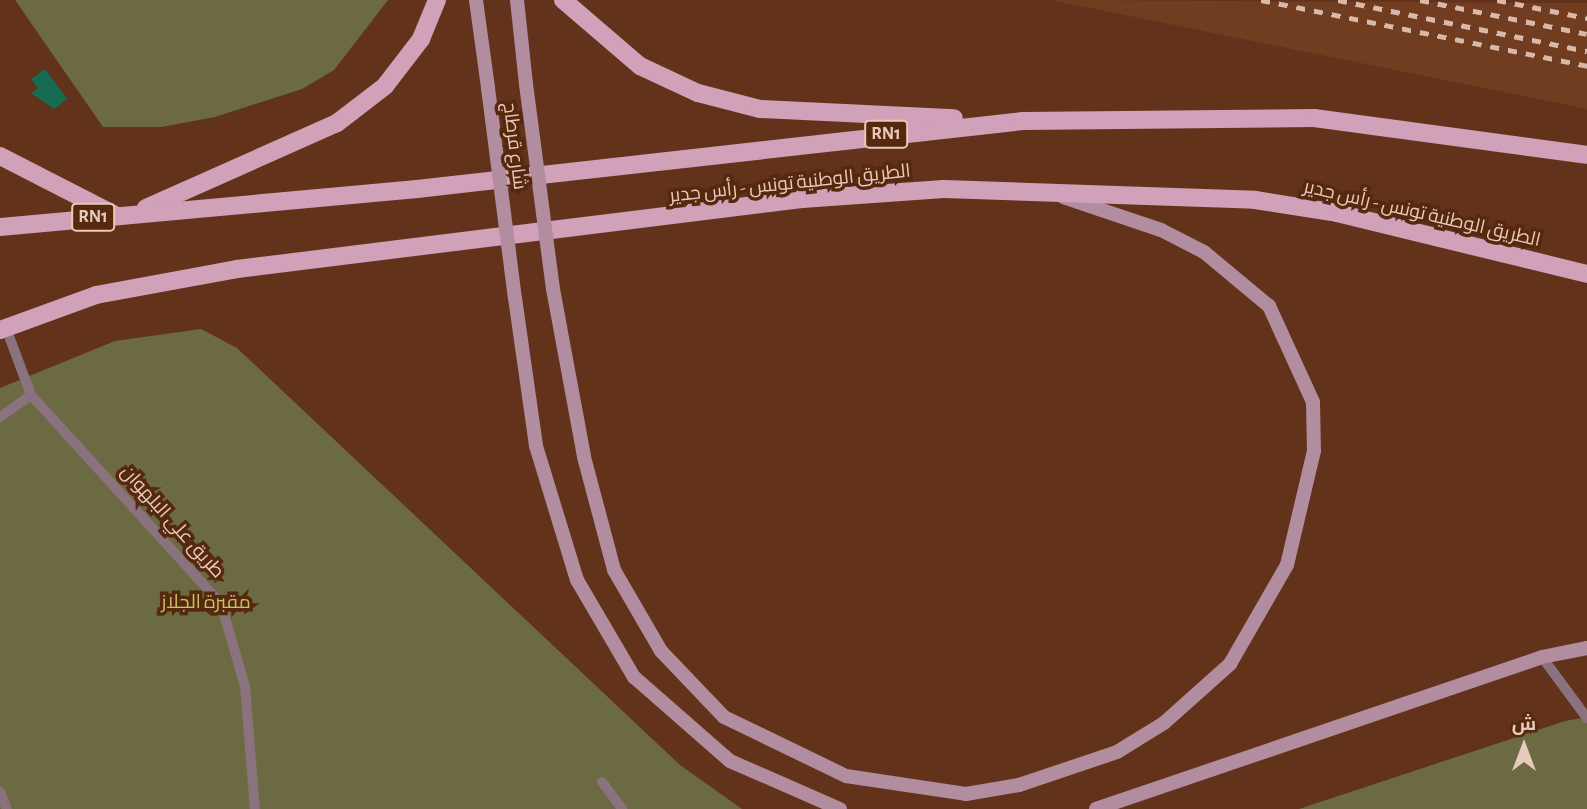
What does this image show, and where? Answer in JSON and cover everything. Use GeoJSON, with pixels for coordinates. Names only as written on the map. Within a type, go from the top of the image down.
{"type":"FeatureCollection","features":[{"type":"Feature","properties":{"kind":"main road"},"geometry":{"type":"LineString","coordinates":[[0,156],[123,215],[337,123],[385,86],[421,39],[437,0]]}},
{"type":"Feature","properties":{"kind":"main road","name":"شارع قرطاج"},"geometry":{"type":"LineString","coordinates":[[476,0],[536,446],[577,580],[634,677],[730,761],[840,809]]}},
{"type":"Feature","properties":{"kind":"main road"},"geometry":{"type":"LineString","coordinates":[[517,0],[553,289],[584,457],[614,570],[661,651],[724,717],[846,776],[966,794],[1019,785],[1117,752],[1164,723],[1230,664],[1287,565],[1314,451],[1313,402],[1293,350],[1269,306],[1236,273],[1161,230],[1052,194]]}},
{"type":"Feature","properties":{"kind":"main road"},"geometry":{"type":"LineString","coordinates":[[563,0],[640,66],[710,96],[760,109],[1023,121]]}},
{"type":"Feature","properties":{"kind":"main road","name":"الطريق الوطنية تونس - رأس جدير"},"geometry":{"type":"LineString","coordinates":[[0,227],[1023,121],[1314,118],[1587,155]]}},
{"type":"Feature","properties":{"kind":"main road","name":"الطريق الوطنية تونس - رأس جدير"},"geometry":{"type":"LineString","coordinates":[[3,329],[96,295],[237,269],[802,200],[944,189],[1255,200],[1324,211],[1587,274]]}},
{"type":"Feature","properties":{"kind":"main road"},"geometry":{"type":"LineString","coordinates":[[1096,809],[1542,657],[1587,648]]}},
{"type":"Feature","properties":{"kind":"lane","name":"طريق علي البلهوان"},"geometry":{"type":"LineString","coordinates":[[3,329],[32,395],[221,604],[245,685],[255,809]]}},
{"type":"Feature","properties":{"kind":"lane"},"geometry":{"type":"LineString","coordinates":[[0,417],[32,395]]}},
{"type":"Feature","properties":{"kind":"lane"},"geometry":{"type":"LineString","coordinates":[[1542,657],[1587,718]]}},
{"type":"Feature","properties":{"kind":"lane"},"geometry":{"type":"LineString","coordinates":[[602,782],[622,809]]}},
{"type":"Feature","properties":{"kind":"lane"},"geometry":{"type":"LineString","coordinates":[[0,792],[7,809]]}},
{"type":"Feature","properties":{"kind":"shaded area"},"geometry":{"type":"Polygon","coordinates":[[[1051,0],[1587,3],[1587,109],[1051,0]]]}},
{"type":"Feature","properties":{"kind":"green space"},"geometry":{"type":"Polygon","coordinates":[[[15,0],[388,0],[334,70],[302,89],[215,117],[161,127],[103,127],[15,0]]]}},
{"type":"Feature","properties":{"kind":"green space","name":"مقبرة الجلاز"},"geometry":{"type":"Polygon","coordinates":[[[201,329],[237,348],[680,765],[742,809],[0,809],[0,388],[115,341],[201,329]]]}},
{"type":"Feature","properties":{"kind":"green space"},"geometry":{"type":"Polygon","coordinates":[[[1587,717],[1587,809],[1299,809],[1565,721],[1587,717]]]}},
{"type":"Feature","properties":{"kind":"building"},"geometry":{"type":"Polygon","coordinates":[[[45,69],[67,99],[54,109],[31,93],[38,88],[31,79],[45,69]]]}},
{"type":"Feature","properties":{"kind":"railway"},"geometry":{"type":"LineString","coordinates":[[1261,0],[1587,66]]}},
{"type":"Feature","properties":{"kind":"railway"},"geometry":{"type":"LineString","coordinates":[[1338,0],[1587,51]]}},
{"type":"Feature","properties":{"kind":"railway"},"geometry":{"type":"LineString","coordinates":[[1420,0],[1587,34]]}},
{"type":"Feature","properties":{"kind":"railway"},"geometry":{"type":"LineString","coordinates":[[1497,0],[1587,18]]}}]}
